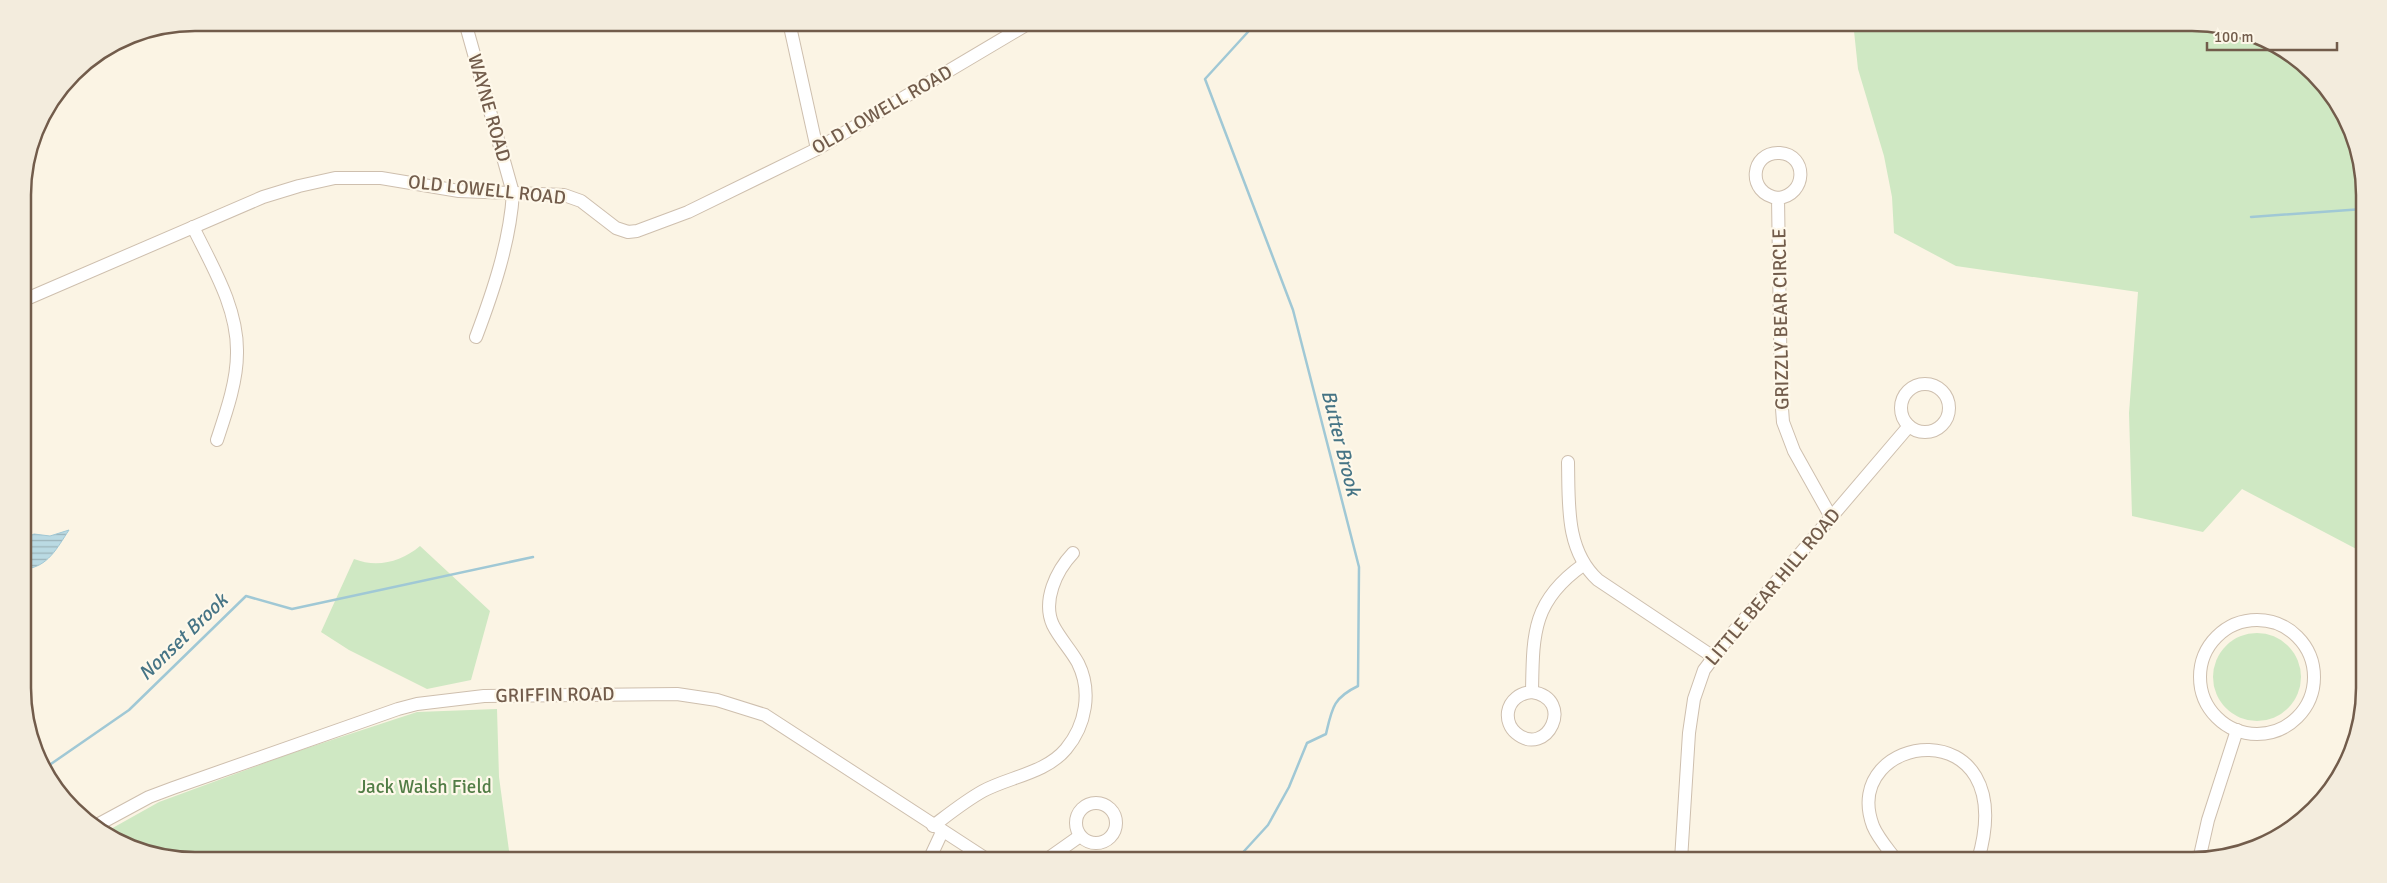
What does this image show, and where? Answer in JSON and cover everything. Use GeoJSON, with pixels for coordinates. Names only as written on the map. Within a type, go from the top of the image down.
{"type":"FeatureCollection","features":[{"type":"Feature","properties":{"kind":"street","name":"WAYNE ROAD"},"geometry":{"type":"LineString","coordinates":[[468,31],[513,193]]}},
{"type":"Feature","properties":{"kind":"street"},"geometry":{"type":"LineString","coordinates":[[791,31],[817,149]]}},
{"type":"Feature","properties":{"kind":"street","name":"OLD LOWELL ROAD"},"geometry":{"type":"LineString","coordinates":[[32,297],[271,194],[335,178],[381,178],[459,191],[564,195],[581,201],[616,228],[628,232],[637,231],[688,212],[817,149],[1016,31]]}},
{"type":"Feature","properties":{"kind":"street"},"geometry":{"type":"LineString","coordinates":[[476,337],[487,306],[510,221],[513,193]]}},
{"type":"Feature","properties":{"kind":"street","name":"GRIZZLY BEAR CIRCLE"},"geometry":{"type":"LineString","coordinates":[[1778,198],[1780,395],[1783,422],[1794,451],[1831,517]]}},
{"type":"Feature","properties":{"kind":"street"},"geometry":{"type":"LineString","coordinates":[[193,227],[229,306],[236,336],[237,354],[235,371],[217,440]]}},
{"type":"Feature","properties":{"kind":"street","name":"LITTLE BEAR HILL ROAD"},"geometry":{"type":"LineString","coordinates":[[1682,851],[1691,715],[1698,684],[1712,656],[1909,426]]}},
{"type":"Feature","properties":{"kind":"street"},"geometry":{"type":"LineString","coordinates":[[1568,462],[1570,516],[1576,550],[1583,565],[1598,580],[1712,656]]}},
{"type":"Feature","properties":{"kind":"street"},"geometry":{"type":"LineString","coordinates":[[931,852],[938,829],[982,792],[1048,763],[1065,750],[1079,728],[1086,704],[1083,677],[1078,664],[1053,624],[1049,612],[1054,583],[1060,568],[1073,553]]}},
{"type":"Feature","properties":{"kind":"street"},"geometry":{"type":"LineString","coordinates":[[1532,692],[1534,645],[1540,614],[1559,584],[1583,565]]}},
{"type":"Feature","properties":{"kind":"street"},"geometry":{"type":"LineString","coordinates":[[2255,620],[2277,623],[2297,636],[2310,656],[2314,679],[2309,702],[2294,721],[2273,732],[2261,734],[2237,730],[2218,719],[2205,701],[2200,679],[2203,657],[2215,638],[2233,625],[2255,620]]}},
{"type":"Feature","properties":{"kind":"street","name":"GRIFFIN ROAD"},"geometry":{"type":"LineString","coordinates":[[102,822],[149,797],[398,709],[445,700],[484,696],[658,693],[710,698],[765,715],[974,852]]}},
{"type":"Feature","properties":{"kind":"street"},"geometry":{"type":"LineString","coordinates":[[2201,851],[2208,820],[2237,730]]}},
{"type":"Feature","properties":{"kind":"street"},"geometry":{"type":"LineString","coordinates":[[1890,851],[1873,826],[1870,810],[1873,787],[1880,772],[1891,761],[1912,750],[1928,749],[1944,752],[1958,759],[1970,769],[1979,783],[1985,818],[1984,839],[1981,851]]}},
{"type":"Feature","properties":{"kind":"street"},"geometry":{"type":"LineString","coordinates":[[1058,852],[1080,836]]}},
{"type":"Feature","properties":{"kind":"green space"},"geometry":{"type":"Polygon","coordinates":[[[1854,31],[2192,31],[2234,37],[2254,44],[2274,53],[2308,79],[2334,113],[2350,153],[2354,174],[2356,195],[2356,549],[2242,489],[2203,532],[2132,516],[2129,413],[2138,292],[1956,266],[1894,233],[1892,197],[1884,156],[1858,69],[1854,31]]]}},
{"type":"Feature","properties":{"kind":"green space"},"geometry":{"type":"Polygon","coordinates":[[[420,546],[490,611],[471,680],[427,689],[349,650],[321,632],[354,559],[371,563],[388,562],[413,552],[420,546]]]}},
{"type":"Feature","properties":{"kind":"green space"},"geometry":{"type":"Polygon","coordinates":[[[2248,633],[2266,633],[2282,640],[2294,652],[2301,668],[2301,686],[2294,702],[2282,714],[2266,721],[2248,721],[2232,714],[2220,702],[2213,686],[2213,668],[2220,652],[2232,640],[2248,633]]]}},
{"type":"Feature","properties":{"kind":"green space","name":"Jack Walsh Field"},"geometry":{"type":"Polygon","coordinates":[[[497,709],[499,777],[509,852],[195,852],[163,849],[123,835],[112,828],[159,802],[289,754],[417,712],[497,709]]]}},
{"type":"Feature","properties":{"kind":"water"},"geometry":{"type":"Polygon","coordinates":[[[69,530],[46,561],[31,567],[31,535],[50,536],[69,530]]]}},
{"type":"Feature","properties":{"kind":"waterway","name":"Butter Brook"},"geometry":{"type":"LineString","coordinates":[[1244,851],[1268,825],[1289,787],[1307,743],[1326,734],[1332,711],[1338,700],[1358,686],[1359,567],[1293,310],[1205,79],[1249,31]]}},
{"type":"Feature","properties":{"kind":"waterway"},"geometry":{"type":"LineString","coordinates":[[2251,217],[2356,210]]}},
{"type":"Feature","properties":{"kind":"waterway","name":"Nonset Brook"},"geometry":{"type":"LineString","coordinates":[[50,764],[129,710],[246,596],[292,609],[533,557]]}}]}
